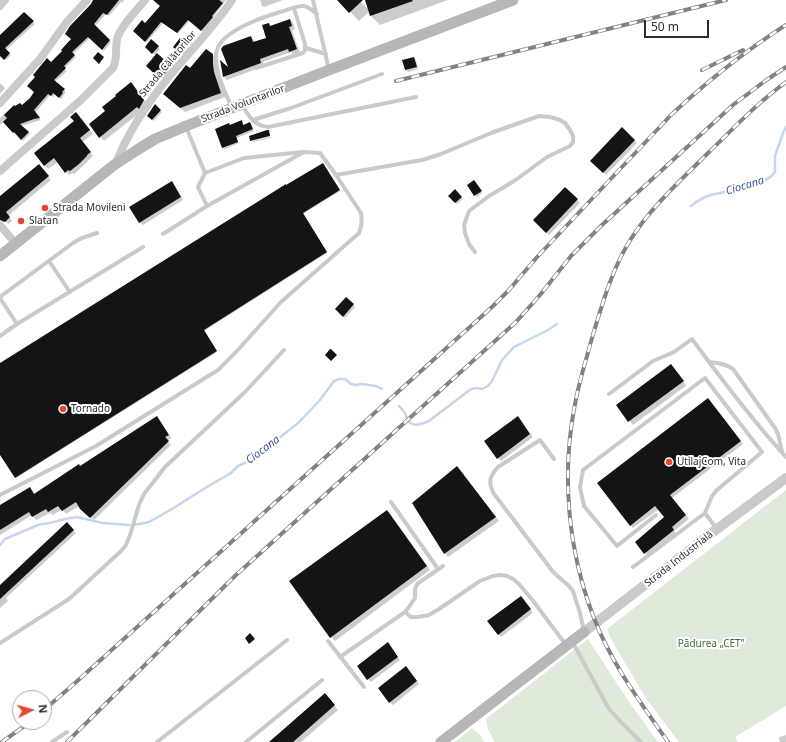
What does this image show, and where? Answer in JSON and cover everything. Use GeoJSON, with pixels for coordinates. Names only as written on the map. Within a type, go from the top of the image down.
{"type":"FeatureCollection","features":[{"type":"Feature","properties":{"kind":"main road","name":"Strada Voluntarilor"},"geometry":{"type":"LineString","coordinates":[[0,256],[114,166],[155,139],[329,70],[513,0]]}},
{"type":"Feature","properties":{"kind":"main road","name":"Strada Industrială"},"geometry":{"type":"LineString","coordinates":[[441,742],[584,632]]}},
{"type":"Feature","properties":{"kind":"street"},"geometry":{"type":"LineString","coordinates":[[0,6],[5,0]]}},
{"type":"Feature","properties":{"kind":"street"},"geometry":{"type":"LineString","coordinates":[[0,103],[40,59],[66,23],[87,0]]}},
{"type":"Feature","properties":{"kind":"street"},"geometry":{"type":"LineString","coordinates":[[0,171],[81,100],[113,68],[116,62],[116,44],[119,34],[145,0]]}},
{"type":"Feature","properties":{"kind":"street","name":"Strada Călătorilor"},"geometry":{"type":"LineString","coordinates":[[114,166],[124,144],[147,105],[168,77],[217,22],[232,0]]}},
{"type":"Feature","properties":{"kind":"street"},"geometry":{"type":"LineString","coordinates":[[0,225],[16,244]]}},
{"type":"Feature","properties":{"kind":"street","name":"Strada Industrială"},"geometry":{"type":"LineString","coordinates":[[584,632],[717,529],[786,478]]}},
{"type":"Feature","properties":{"kind":"lane"},"geometry":{"type":"LineString","coordinates":[[313,0],[329,70]]}},
{"type":"Feature","properties":{"kind":"lane"},"geometry":{"type":"LineString","coordinates":[[317,14],[305,6],[294,8],[264,17],[242,27],[220,43],[216,55],[217,68],[237,106],[253,120],[258,124],[268,127],[416,97]]}},
{"type":"Feature","properties":{"kind":"lane"},"geometry":{"type":"LineString","coordinates":[[294,8],[306,48]]}},
{"type":"Feature","properties":{"kind":"lane"},"geometry":{"type":"LineString","coordinates":[[306,48],[326,54]]}},
{"type":"Feature","properties":{"kind":"lane"},"geometry":{"type":"LineString","coordinates":[[256,68],[303,52],[306,48]]}},
{"type":"Feature","properties":{"kind":"lane"},"geometry":{"type":"LineString","coordinates":[[253,120],[291,108],[382,74]]}},
{"type":"Feature","properties":{"kind":"lane"},"geometry":{"type":"LineString","coordinates":[[336,175],[422,160],[539,116],[550,116],[565,123],[573,136],[573,142],[570,146],[547,157],[469,211],[464,225],[464,232],[469,244],[475,252]]}},
{"type":"Feature","properties":{"kind":"lane"},"geometry":{"type":"LineString","coordinates":[[186,126],[205,174]]}},
{"type":"Feature","properties":{"kind":"lane"},"geometry":{"type":"LineString","coordinates":[[163,234],[207,206],[304,152]]}},
{"type":"Feature","properties":{"kind":"lane"},"geometry":{"type":"LineString","coordinates":[[0,495],[96,446],[218,370],[281,302],[359,233],[362,226],[361,213],[320,153],[304,152],[244,158],[205,174],[198,187],[207,206]]}},
{"type":"Feature","properties":{"kind":"lane"},"geometry":{"type":"LineString","coordinates":[[17,324],[0,298],[73,243],[97,233]]}},
{"type":"Feature","properties":{"kind":"lane"},"geometry":{"type":"LineString","coordinates":[[0,336],[17,324],[143,247]]}},
{"type":"Feature","properties":{"kind":"lane"},"geometry":{"type":"LineString","coordinates":[[49,261],[70,292]]}},
{"type":"Feature","properties":{"kind":"lane"},"geometry":{"type":"LineString","coordinates":[[608,394],[653,361],[674,352],[692,339],[767,436],[786,457]]}},
{"type":"Feature","properties":{"kind":"lane"},"geometry":{"type":"LineString","coordinates":[[0,643],[69,599],[121,550],[126,544],[130,535],[144,494],[165,467],[245,392],[284,350]]}},
{"type":"Feature","properties":{"kind":"lane"},"geometry":{"type":"LineString","coordinates":[[709,362],[725,364],[733,369],[776,428],[782,453]]}},
{"type":"Feature","properties":{"kind":"lane"},"geometry":{"type":"LineString","coordinates":[[633,566],[705,513],[708,503],[714,493],[762,452],[705,378],[583,470],[580,487],[584,506],[617,546],[656,515]]}},
{"type":"Feature","properties":{"kind":"lane"},"geometry":{"type":"LineString","coordinates":[[554,459],[540,440],[498,467],[493,472],[490,483],[494,494],[554,573],[570,586],[573,591],[584,632]]}},
{"type":"Feature","properties":{"kind":"lane"},"geometry":{"type":"LineString","coordinates":[[391,502],[438,569]]}},
{"type":"Feature","properties":{"kind":"lane"},"geometry":{"type":"LineString","coordinates":[[705,513],[717,529]]}},
{"type":"Feature","properties":{"kind":"lane"},"geometry":{"type":"LineString","coordinates":[[340,657],[405,612],[414,598],[415,589],[418,584],[443,566]]}},
{"type":"Feature","properties":{"kind":"lane"},"geometry":{"type":"LineString","coordinates":[[405,612],[411,617],[429,615],[486,578],[493,576],[507,576],[513,579],[519,584],[569,643],[609,709],[641,742]]}},
{"type":"Feature","properties":{"kind":"lane"},"geometry":{"type":"LineString","coordinates":[[157,742],[287,640]]}},
{"type":"Feature","properties":{"kind":"lane"},"geometry":{"type":"LineString","coordinates":[[328,641],[364,687]]}},
{"type":"Feature","properties":{"kind":"lane"},"geometry":{"type":"LineString","coordinates":[[246,742],[322,680]]}},
{"type":"Feature","properties":{"kind":"lane"},"geometry":{"type":"LineString","coordinates":[[52,742],[67,732]]}},
{"type":"Feature","properties":{"kind":"green space","name":"Pădurea „CET”"},"geometry":{"type":"Polygon","coordinates":[[[786,490],[786,706],[735,737],[738,742],[679,742],[647,700],[619,653],[607,629],[786,490]]]}},
{"type":"Feature","properties":{"kind":"green space"},"geometry":{"type":"Polygon","coordinates":[[[588,639],[629,702],[658,742],[495,742],[488,729],[486,719],[588,639]]]}},
{"type":"Feature","properties":{"kind":"green space"},"geometry":{"type":"Polygon","coordinates":[[[472,728],[485,742],[455,742],[472,728]]]}},
{"type":"Feature","properties":{"kind":"building"},"geometry":{"type":"Polygon","coordinates":[[[93,0],[119,0],[107,15],[103,13],[94,24],[110,40],[102,50],[88,37],[72,52],[75,55],[64,66],[66,68],[54,80],[65,89],[62,92],[63,93],[59,98],[53,93],[51,96],[48,94],[34,110],[40,118],[20,124],[29,132],[21,140],[3,122],[7,118],[4,115],[14,105],[15,106],[20,103],[22,105],[30,98],[34,92],[27,86],[35,77],[33,75],[47,58],[51,62],[62,51],[61,50],[71,39],[65,34],[70,26],[93,0]]]}},
{"type":"Feature","properties":{"kind":"building"},"geometry":{"type":"Polygon","coordinates":[[[153,0],[219,0],[223,3],[201,31],[188,20],[177,33],[161,22],[145,42],[133,31],[142,20],[145,23],[160,6],[153,0]]]}},
{"type":"Feature","properties":{"kind":"building"},"geometry":{"type":"Polygon","coordinates":[[[337,0],[363,0],[349,13],[337,0]]]}},
{"type":"Feature","properties":{"kind":"building"},"geometry":{"type":"Polygon","coordinates":[[[365,0],[412,0],[413,1],[370,16],[365,0]]]}},
{"type":"Feature","properties":{"kind":"building"},"geometry":{"type":"Polygon","coordinates":[[[24,12],[34,21],[5,48],[10,53],[4,60],[0,56],[0,35],[24,12]]]}},
{"type":"Feature","properties":{"kind":"building"},"geometry":{"type":"Polygon","coordinates":[[[290,19],[292,26],[289,27],[297,49],[289,52],[288,49],[260,59],[261,63],[223,77],[220,60],[228,67],[221,49],[223,46],[251,36],[253,42],[266,38],[262,25],[269,23],[270,26],[290,19]]]}},
{"type":"Feature","properties":{"kind":"building"},"geometry":{"type":"Polygon","coordinates":[[[180,38],[188,46],[181,54],[173,47],[180,38]]]}},
{"type":"Feature","properties":{"kind":"building"},"geometry":{"type":"Polygon","coordinates":[[[151,39],[159,46],[152,54],[145,47],[151,39]]]}},
{"type":"Feature","properties":{"kind":"building"},"geometry":{"type":"Polygon","coordinates":[[[206,49],[213,54],[214,72],[221,93],[180,108],[163,94],[186,65],[190,68],[206,49]]]}},
{"type":"Feature","properties":{"kind":"building"},"geometry":{"type":"Polygon","coordinates":[[[98,52],[104,57],[99,64],[93,58],[98,52]]]}},
{"type":"Feature","properties":{"kind":"building"},"geometry":{"type":"Polygon","coordinates":[[[157,53],[171,66],[160,79],[146,66],[157,53]]]}},
{"type":"Feature","properties":{"kind":"building"},"geometry":{"type":"Polygon","coordinates":[[[414,57],[417,67],[405,70],[402,60],[414,57]]]}},
{"type":"Feature","properties":{"kind":"building"},"geometry":{"type":"Polygon","coordinates":[[[131,82],[144,100],[139,109],[137,107],[99,138],[89,124],[105,111],[102,107],[131,82]]]}},
{"type":"Feature","properties":{"kind":"building"},"geometry":{"type":"Polygon","coordinates":[[[155,104],[161,110],[152,120],[147,116],[155,104]]]}},
{"type":"Feature","properties":{"kind":"building"},"geometry":{"type":"Polygon","coordinates":[[[76,112],[90,130],[80,138],[91,152],[79,164],[65,173],[54,158],[44,166],[34,153],[74,121],[70,117],[76,112]]]}},
{"type":"Feature","properties":{"kind":"building"},"geometry":{"type":"Polygon","coordinates":[[[242,120],[243,125],[250,122],[253,129],[236,136],[238,142],[222,148],[215,129],[229,123],[230,125],[242,120]]]}},
{"type":"Feature","properties":{"kind":"building"},"geometry":{"type":"Polygon","coordinates":[[[622,127],[635,140],[603,173],[590,161],[622,127]]]}},
{"type":"Feature","properties":{"kind":"building"},"geometry":{"type":"Polygon","coordinates":[[[269,130],[270,136],[250,141],[249,136],[269,130]]]}},
{"type":"Feature","properties":{"kind":"building","name":"Tornado"},"geometry":{"type":"Polygon","coordinates":[[[323,163],[340,190],[303,213],[327,252],[204,330],[217,351],[15,478],[0,455],[0,363],[286,184],[323,163]]]}},
{"type":"Feature","properties":{"kind":"building"},"geometry":{"type":"Polygon","coordinates":[[[39,164],[49,176],[6,212],[10,217],[5,222],[0,220],[0,196],[39,164]]]}},
{"type":"Feature","properties":{"kind":"building"},"geometry":{"type":"Polygon","coordinates":[[[474,180],[482,191],[474,196],[467,185],[474,180]]]}},
{"type":"Feature","properties":{"kind":"building"},"geometry":{"type":"Polygon","coordinates":[[[172,181],[181,197],[139,223],[129,207],[172,181]]]}},
{"type":"Feature","properties":{"kind":"building"},"geometry":{"type":"Polygon","coordinates":[[[565,187],[578,199],[546,233],[533,220],[565,187]]]}},
{"type":"Feature","properties":{"kind":"building"},"geometry":{"type":"Polygon","coordinates":[[[455,189],[462,197],[455,203],[448,196],[455,189]]]}},
{"type":"Feature","properties":{"kind":"building"},"geometry":{"type":"Polygon","coordinates":[[[346,297],[354,304],[343,317],[335,309],[346,297]]]}},
{"type":"Feature","properties":{"kind":"building"},"geometry":{"type":"Polygon","coordinates":[[[330,349],[337,355],[331,361],[325,355],[330,349]]]}},
{"type":"Feature","properties":{"kind":"building"},"geometry":{"type":"Polygon","coordinates":[[[671,364],[684,381],[628,422],[616,405],[671,364]]]}},
{"type":"Feature","properties":{"kind":"building","name":"UtilajCom, Vita"},"geometry":{"type":"Polygon","coordinates":[[[708,398],[741,441],[670,495],[686,515],[672,527],[674,530],[644,554],[635,542],[664,517],[655,506],[630,526],[597,483],[708,398]]]}},
{"type":"Feature","properties":{"kind":"building"},"geometry":{"type":"Polygon","coordinates":[[[157,416],[169,435],[165,437],[169,441],[90,518],[80,509],[76,502],[62,511],[58,506],[48,512],[46,509],[32,517],[29,512],[0,530],[0,505],[30,487],[34,494],[79,464],[80,466],[157,416]]]}},
{"type":"Feature","properties":{"kind":"building"},"geometry":{"type":"Polygon","coordinates":[[[518,416],[530,434],[497,459],[484,441],[518,416]]]}},
{"type":"Feature","properties":{"kind":"building"},"geometry":{"type":"Polygon","coordinates":[[[457,466],[496,517],[444,554],[412,503],[457,466]]]}},
{"type":"Feature","properties":{"kind":"building"},"geometry":{"type":"Polygon","coordinates":[[[387,510],[427,566],[330,638],[289,581],[387,510]]]}},
{"type":"Feature","properties":{"kind":"building"},"geometry":{"type":"Polygon","coordinates":[[[67,522],[74,530],[0,599],[0,585],[67,522]]]}},
{"type":"Feature","properties":{"kind":"building"},"geometry":{"type":"Polygon","coordinates":[[[521,596],[531,609],[498,635],[487,621],[521,596]]]}},
{"type":"Feature","properties":{"kind":"building"},"geometry":{"type":"Polygon","coordinates":[[[250,633],[255,639],[249,644],[245,638],[250,633]]]}},
{"type":"Feature","properties":{"kind":"building"},"geometry":{"type":"Polygon","coordinates":[[[388,642],[398,657],[367,680],[357,666],[388,642]]]}},
{"type":"Feature","properties":{"kind":"building"},"geometry":{"type":"Polygon","coordinates":[[[406,666],[417,681],[389,703],[378,688],[406,666]]]}},
{"type":"Feature","properties":{"kind":"building"},"geometry":{"type":"Polygon","coordinates":[[[325,693],[335,705],[293,742],[269,742],[325,693]]]}},
{"type":"Feature","properties":{"kind":"waterway","name":"Ciocana"},"geometry":{"type":"LineString","coordinates":[[691,206],[708,196],[736,190],[763,181],[770,177],[775,172],[775,156],[786,127]]}},
{"type":"Feature","properties":{"kind":"waterway","name":"Ciocana"},"geometry":{"type":"LineString","coordinates":[[399,406],[405,412],[408,420],[412,424],[417,425],[429,421],[471,389],[482,389],[488,386],[502,360],[514,347],[557,324]]}},
{"type":"Feature","properties":{"kind":"waterway","name":"Ciocana"},"geometry":{"type":"LineString","coordinates":[[134,525],[149,522],[231,473],[238,466],[253,459],[298,423],[320,400],[334,381],[345,379],[351,384],[376,386],[382,389]]}},
{"type":"Feature","properties":{"kind":"waterway","name":"Ciocana"},"geometry":{"type":"LineString","coordinates":[[0,545],[5,539],[38,525],[77,517],[103,523],[129,525]]}},
{"type":"Feature","properties":{"kind":"railway"},"geometry":{"type":"LineString","coordinates":[[396,81],[726,0]]}},
{"type":"Feature","properties":{"kind":"railway"},"geometry":{"type":"LineString","coordinates":[[52,703],[492,307],[672,114],[727,67],[786,25]]}},
{"type":"Feature","properties":{"kind":"railway"},"geometry":{"type":"LineString","coordinates":[[702,70],[743,50]]}},
{"type":"Feature","properties":{"kind":"railway"},"geometry":{"type":"LineString","coordinates":[[67,742],[236,575],[516,322],[571,256],[602,225],[733,105],[786,67]]}},
{"type":"Feature","properties":{"kind":"railway"},"geometry":{"type":"LineString","coordinates":[[668,742],[627,682],[609,651],[594,618],[585,592],[573,540],[568,485],[568,458],[575,404],[578,388],[603,301],[617,265],[629,242],[646,218],[676,185],[745,116],[786,82]]}},
{"type":"Feature","properties":{"kind":"railway"},"geometry":{"type":"LineString","coordinates":[[2,742],[19,730]]}},
{"type":"Feature","properties":{"kind":"place","name":"Strada Movileni"},"geometry":{"type":"Point","coordinates":[45,208]}},
{"type":"Feature","properties":{"kind":"place","name":"Slatan"},"geometry":{"type":"Point","coordinates":[21,221]}},
{"type":"Feature","properties":{"kind":"place","name":"Tornado"},"geometry":{"type":"Point","coordinates":[63,409]}},
{"type":"Feature","properties":{"kind":"place","name":"UtilajCom, Vita"},"geometry":{"type":"Point","coordinates":[669,462]}}]}
